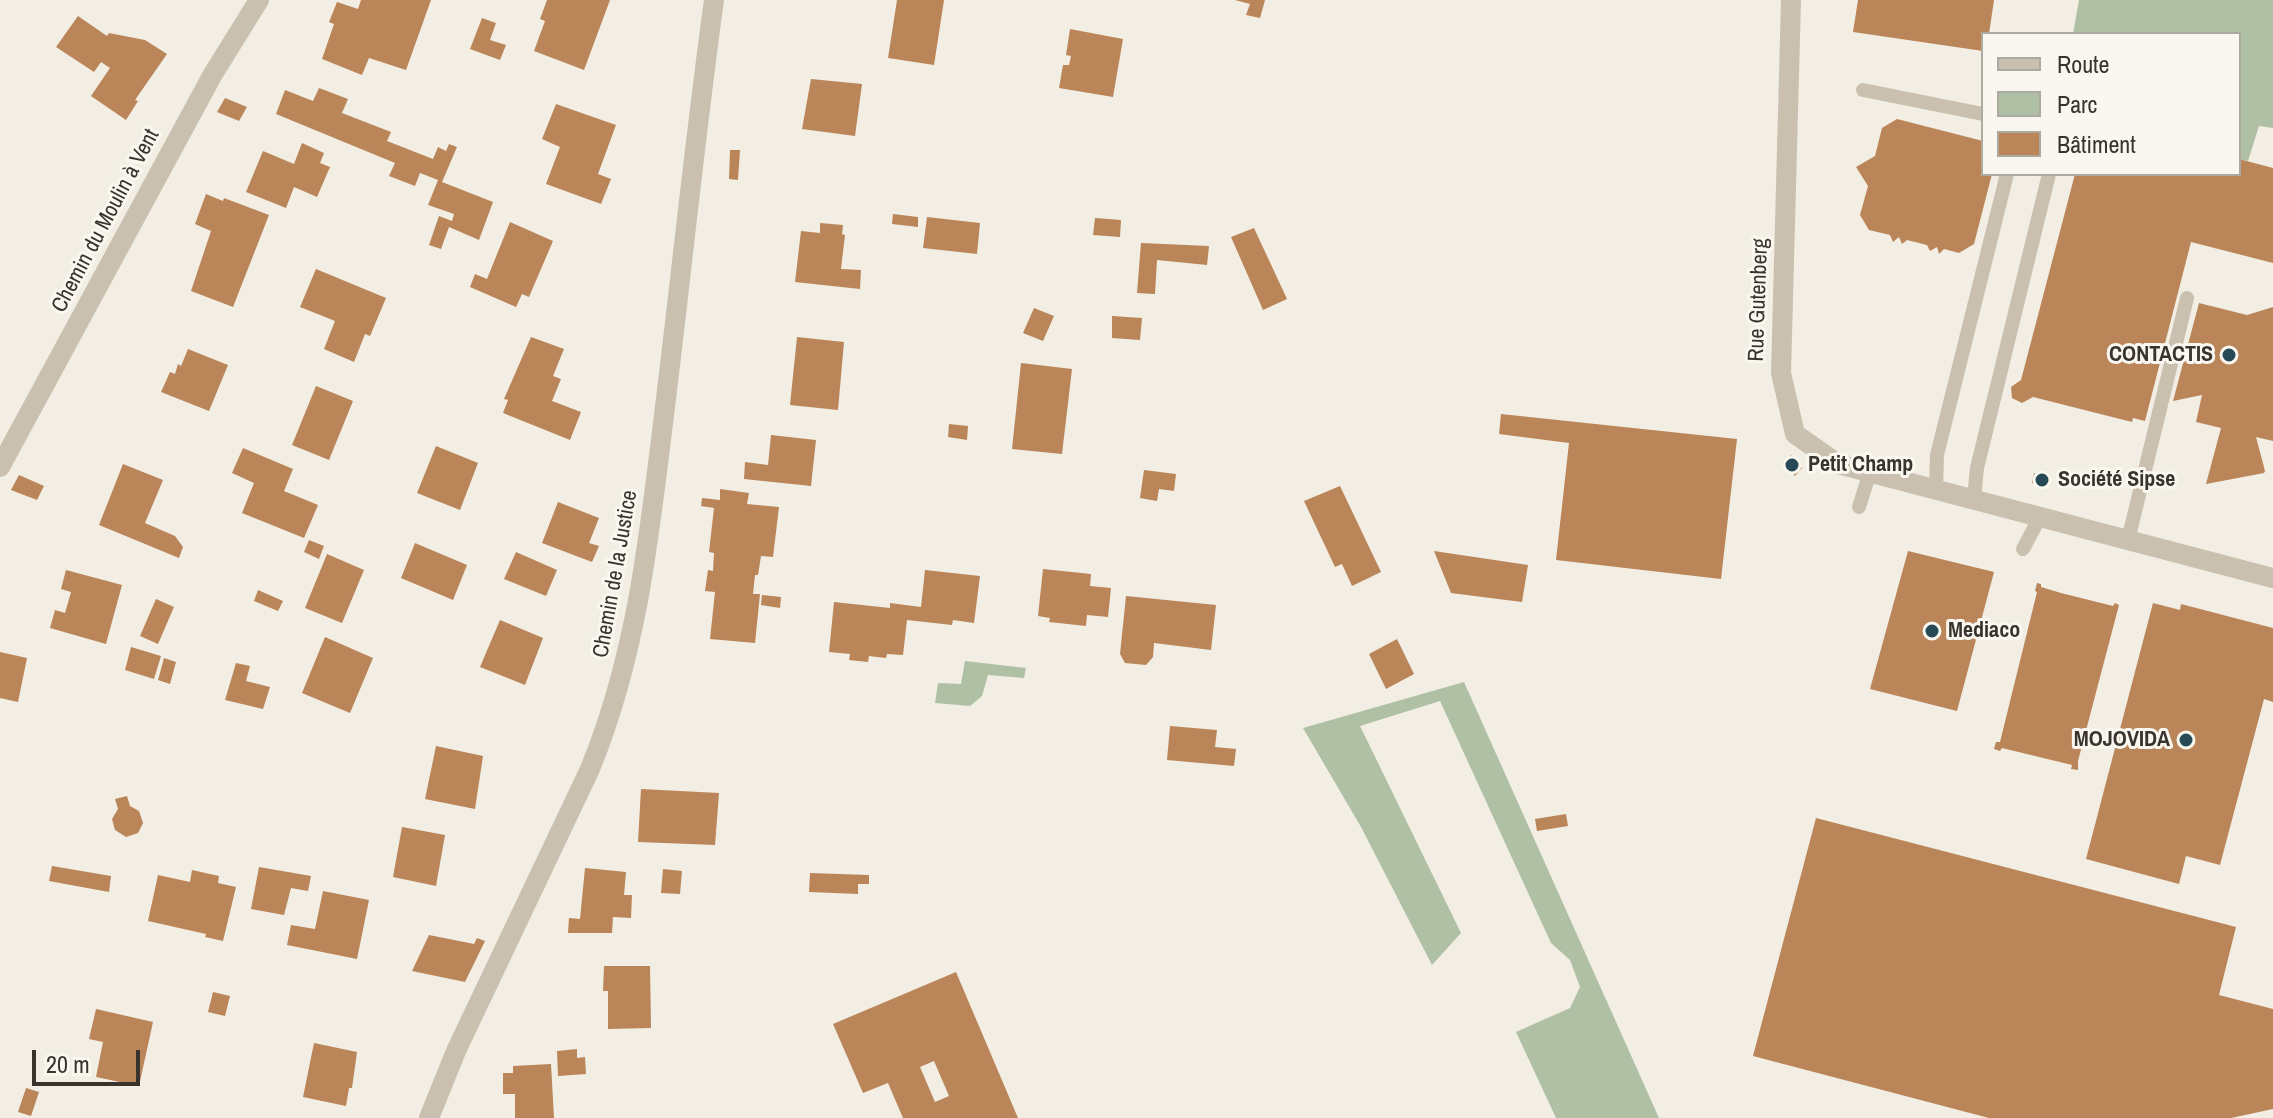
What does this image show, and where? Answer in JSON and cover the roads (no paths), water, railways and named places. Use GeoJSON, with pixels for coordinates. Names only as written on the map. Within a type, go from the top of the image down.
{"type":"FeatureCollection","features":[{"type":"Feature","properties":{"kind":"street","name":"Chemin du Moulin à Vent"},"geometry":{"type":"LineString","coordinates":[[0,467],[213,74],[259,0]]}},
{"type":"Feature","properties":{"kind":"street","name":"Chemin de la Justice"},"geometry":{"type":"LineString","coordinates":[[429,1118],[456,1051],[590,769],[606,729],[627,659],[650,526],[714,0]]}},
{"type":"Feature","properties":{"kind":"street","name":"Rue Gutenberg"},"geometry":{"type":"LineString","coordinates":[[1791,0],[1781,373],[1795,434],[1838,464],[2273,578]]}},
{"type":"Feature","properties":{"kind":"lane"},"geometry":{"type":"LineString","coordinates":[[1863,90],[1981,114]]}},
{"type":"Feature","properties":{"kind":"lane"},"geometry":{"type":"LineString","coordinates":[[1936,489],[1937,455],[2007,176]]}},
{"type":"Feature","properties":{"kind":"lane"},"geometry":{"type":"LineString","coordinates":[[1974,499],[1977,468],[2049,176]]}},
{"type":"Feature","properties":{"kind":"lane"},"geometry":{"type":"LineString","coordinates":[[2128,540],[2187,298]]}},
{"type":"Feature","properties":{"kind":"lane"},"geometry":{"type":"LineString","coordinates":[[1859,507],[1870,472]]}},
{"type":"Feature","properties":{"kind":"lane"},"geometry":{"type":"LineString","coordinates":[[2023,549],[2040,517]]}},
{"type":"Feature","properties":{"kind":"place","name":"CONTACTIS"},"geometry":{"type":"Point","coordinates":[2229,355]}},
{"type":"Feature","properties":{"kind":"place","name":"Petit Champ"},"geometry":{"type":"Point","coordinates":[1792,465]}},
{"type":"Feature","properties":{"kind":"place","name":"Société Sipse"},"geometry":{"type":"Point","coordinates":[2042,480]}},
{"type":"Feature","properties":{"kind":"place","name":"Mediaco"},"geometry":{"type":"Point","coordinates":[1932,631]}},
{"type":"Feature","properties":{"kind":"place","name":"MOJOVIDA"},"geometry":{"type":"Point","coordinates":[2186,740]}}]}
